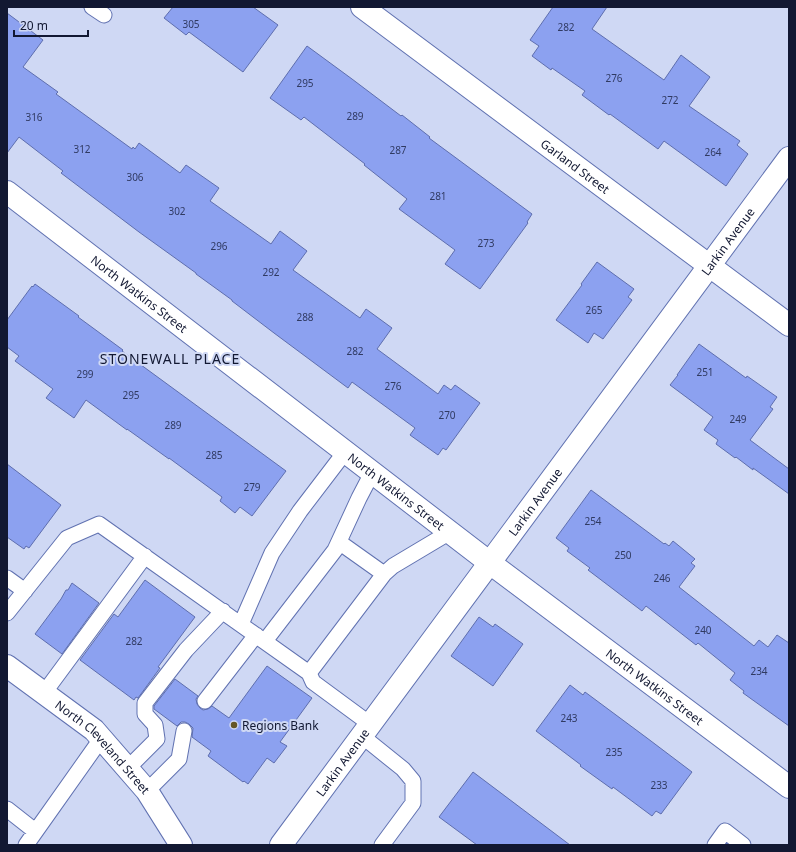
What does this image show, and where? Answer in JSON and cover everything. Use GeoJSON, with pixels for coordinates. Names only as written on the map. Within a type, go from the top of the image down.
{"type":"FeatureCollection","features":[{"type":"Feature","properties":{"kind":"street","name":"Garland Street"},"geometry":{"type":"LineString","coordinates":[[362,7],[789,325]]}},
{"type":"Feature","properties":{"kind":"street","name":"Larkin Avenue"},"geometry":{"type":"LineString","coordinates":[[280,845],[789,158]]}},
{"type":"Feature","properties":{"kind":"street","name":"North Watkins Street"},"geometry":{"type":"LineString","coordinates":[[7,192],[490,563],[789,787]]}},
{"type":"Feature","properties":{"kind":"street","name":"North Cleveland Street"},"geometry":{"type":"LineString","coordinates":[[7,666],[94,730],[147,791],[181,845]]}},
{"type":"Feature","properties":{"kind":"lane"},"geometry":{"type":"LineString","coordinates":[[241,624],[272,553],[300,511],[345,452]]}},
{"type":"Feature","properties":{"kind":"lane"},"geometry":{"type":"LineString","coordinates":[[205,701],[335,550],[372,472]]}},
{"type":"Feature","properties":{"kind":"lane"},"geometry":{"type":"LineString","coordinates":[[7,613],[67,538],[99,524],[309,673],[313,682],[366,730],[404,769],[413,781],[413,803],[382,845]]}},
{"type":"Feature","properties":{"kind":"lane"},"geometry":{"type":"LineString","coordinates":[[309,673],[384,574],[393,566],[450,532]]}},
{"type":"Feature","properties":{"kind":"lane"},"geometry":{"type":"LineString","coordinates":[[339,542],[384,574]]}},
{"type":"Feature","properties":{"kind":"lane"},"geometry":{"type":"LineString","coordinates":[[44,693],[145,556]]}},
{"type":"Feature","properties":{"kind":"lane"},"geometry":{"type":"LineString","coordinates":[[7,578],[25,591]]}},
{"type":"Feature","properties":{"kind":"lane"},"geometry":{"type":"LineString","coordinates":[[127,769],[157,739],[156,725],[144,714],[146,703],[186,650],[223,611]]}},
{"type":"Feature","properties":{"kind":"lane"},"geometry":{"type":"LineString","coordinates":[[147,791],[179,759],[184,731]]}},
{"type":"Feature","properties":{"kind":"lane"},"geometry":{"type":"LineString","coordinates":[[26,845],[101,739]]}},
{"type":"Feature","properties":{"kind":"lane"},"geometry":{"type":"LineString","coordinates":[[8,813],[35,832]]}},
{"type":"Feature","properties":{"kind":"lane"},"geometry":{"type":"LineString","coordinates":[[715,845],[725,832],[743,845]]}},
{"type":"Feature","properties":{"kind":"building"},"geometry":{"type":"Polygon","coordinates":[[[173,7],[253,7],[278,25],[243,72],[189,32],[186,35],[164,18],[173,7]]]}},
{"type":"Feature","properties":{"kind":"building"},"geometry":{"type":"Polygon","coordinates":[[[553,7],[607,7],[592,29],[664,80],[681,55],[710,77],[689,106],[740,141],[737,145],[748,154],[726,186],[664,141],[658,149],[582,95],[585,91],[552,68],[551,70],[532,56],[539,46],[530,40],[553,7]]]}},
{"type":"Feature","properties":{"kind":"building"},"geometry":{"type":"Polygon","coordinates":[[[7,13],[43,40],[23,67],[58,92],[56,94],[132,149],[133,147],[135,149],[139,143],[180,173],[186,165],[219,188],[210,201],[271,244],[280,231],[307,251],[293,270],[360,318],[366,309],[392,328],[377,349],[438,394],[444,385],[451,390],[455,385],[480,403],[446,450],[443,448],[438,455],[410,435],[415,428],[352,382],[348,388],[61,173],[63,171],[19,137],[7,153],[7,13]]]}},
{"type":"Feature","properties":{"kind":"building"},"geometry":{"type":"Polygon","coordinates":[[[307,46],[401,116],[402,115],[430,137],[429,138],[532,214],[527,222],[528,223],[480,289],[445,264],[455,250],[399,209],[407,199],[364,165],[365,164],[304,117],[301,120],[270,98],[307,46]]]}},
{"type":"Feature","properties":{"kind":"building"},"geometry":{"type":"Polygon","coordinates":[[[597,262],[634,289],[628,297],[632,300],[603,339],[594,333],[588,343],[556,320],[597,262]]]}},
{"type":"Feature","properties":{"kind":"building"},"geometry":{"type":"Polygon","coordinates":[[[35,284],[79,316],[78,317],[123,350],[122,351],[286,471],[252,516],[240,507],[235,513],[220,501],[222,497],[86,400],[74,418],[46,398],[53,389],[15,361],[19,356],[7,347],[7,320],[35,284]]]}},
{"type":"Feature","properties":{"kind":"building"},"geometry":{"type":"Polygon","coordinates":[[[699,344],[746,378],[747,376],[777,397],[770,407],[773,409],[750,440],[789,469],[789,494],[716,444],[718,440],[704,430],[713,417],[670,385],[699,344]]]}},
{"type":"Feature","properties":{"kind":"building"},"geometry":{"type":"Polygon","coordinates":[[[7,464],[61,505],[29,548],[26,546],[24,549],[7,537],[7,464]]]}},
{"type":"Feature","properties":{"kind":"building"},"geometry":{"type":"Polygon","coordinates":[[[591,490],[664,544],[665,543],[669,546],[673,541],[695,559],[691,563],[695,566],[679,587],[754,646],[759,640],[768,647],[777,635],[789,643],[789,726],[743,693],[744,691],[730,680],[735,673],[698,643],[696,645],[646,606],[642,611],[588,570],[590,568],[567,551],[569,548],[556,538],[591,490]]]}},
{"type":"Feature","properties":{"kind":"building"},"geometry":{"type":"Polygon","coordinates":[[[145,580],[195,617],[158,667],[160,668],[138,698],[136,697],[134,700],[80,660],[114,614],[118,617],[145,580]]]}},
{"type":"Feature","properties":{"kind":"building"},"geometry":{"type":"Polygon","coordinates":[[[72,583],[99,603],[62,654],[35,634],[72,583]]]}},
{"type":"Feature","properties":{"kind":"building"},"geometry":{"type":"Polygon","coordinates":[[[479,617],[493,627],[495,624],[523,644],[493,686],[451,656],[479,617]]]}},
{"type":"Feature","properties":{"kind":"building","name":"Regions Bank"},"geometry":{"type":"Polygon","coordinates":[[[267,666],[312,698],[280,742],[287,746],[274,763],[267,758],[248,784],[244,781],[243,782],[208,756],[211,751],[192,737],[193,728],[189,724],[181,722],[177,726],[154,709],[154,706],[175,679],[198,696],[196,699],[200,708],[203,710],[212,706],[229,718],[267,666]]]}},
{"type":"Feature","properties":{"kind":"building"},"geometry":{"type":"Polygon","coordinates":[[[570,685],[583,695],[585,692],[692,772],[661,814],[656,811],[652,816],[613,787],[612,789],[580,766],[581,765],[536,731],[570,685]]]}},
{"type":"Feature","properties":{"kind":"building"},"geometry":{"type":"Polygon","coordinates":[[[473,772],[570,845],[477,845],[439,817],[473,772]]]}},
{"type":"Feature","properties":{"kind":"place","name":"Regions Bank"},"geometry":{"type":"Point","coordinates":[234,725]}},
{"type":"Feature","properties":{"kind":"district","name":"STONEWALL PLACE"},"geometry":{"type":"Point","coordinates":[170,358]}}]}
